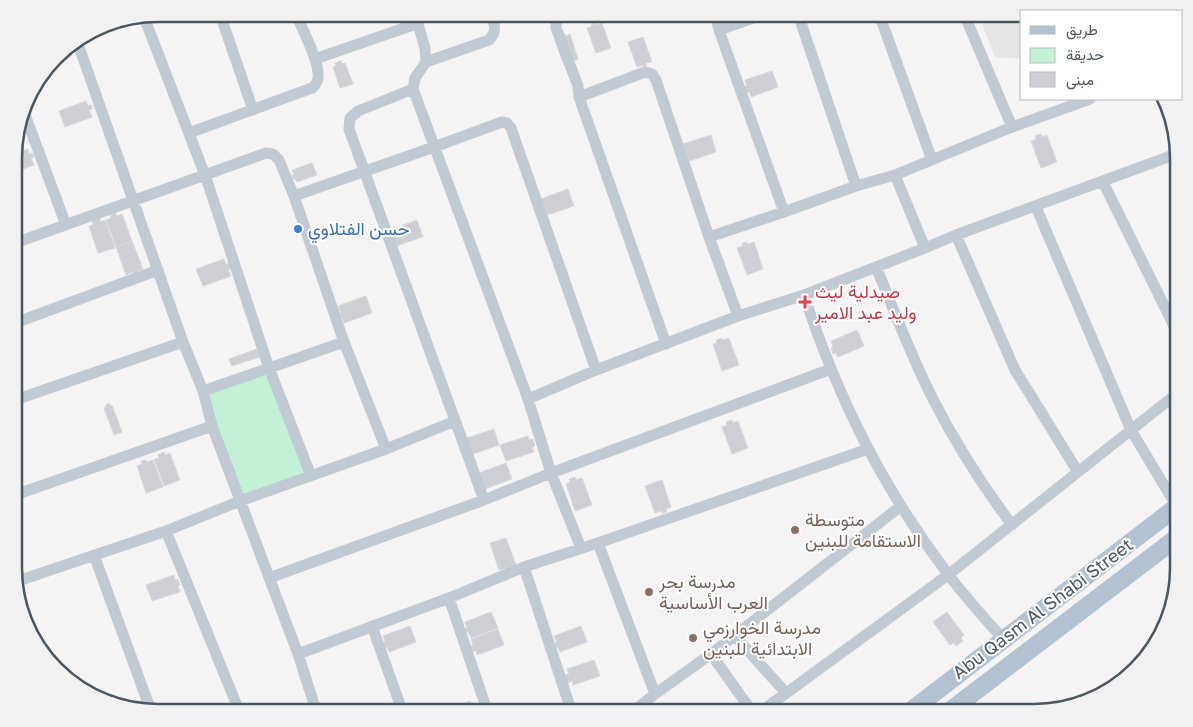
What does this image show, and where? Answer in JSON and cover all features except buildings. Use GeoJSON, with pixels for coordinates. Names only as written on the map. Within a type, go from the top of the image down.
{"type":"FeatureCollection","features":[{"type":"Feature","properties":{"kind":"main road","name":"Abu Qasm Al Shabi Street"},"geometry":{"type":"LineString","coordinates":[[920,704],[1170,512]]}},
{"type":"Feature","properties":{"kind":"main road","name":"Abu Qasm Al Shabi Street"},"geometry":{"type":"LineString","coordinates":[[959,704],[1170,543]]}},
{"type":"Feature","properties":{"kind":"street"},"geometry":{"type":"LineString","coordinates":[[223,22],[253,110]]}},
{"type":"Feature","properties":{"kind":"street"},"geometry":{"type":"LineString","coordinates":[[189,133],[312,88],[316,84],[318,76],[315,59],[299,22]]}},
{"type":"Feature","properties":{"kind":"street"},"geometry":{"type":"LineString","coordinates":[[315,59],[407,22]]}},
{"type":"Feature","properties":{"kind":"street"},"geometry":{"type":"LineString","coordinates":[[418,22],[425,48],[426,62],[416,78],[412,90],[528,399],[551,474],[581,548]]}},
{"type":"Feature","properties":{"kind":"street"},"geometry":{"type":"LineString","coordinates":[[426,62],[489,40],[494,35],[493,22]]}},
{"type":"Feature","properties":{"kind":"street"},"geometry":{"type":"LineString","coordinates":[[556,22],[556,28],[578,86],[579,96],[666,344]]}},
{"type":"Feature","properties":{"kind":"street"},"geometry":{"type":"LineString","coordinates":[[717,22],[784,212]]}},
{"type":"Feature","properties":{"kind":"street"},"geometry":{"type":"LineString","coordinates":[[719,30],[742,22]]}},
{"type":"Feature","properties":{"kind":"street"},"geometry":{"type":"LineString","coordinates":[[801,22],[856,186]]}},
{"type":"Feature","properties":{"kind":"street"},"geometry":{"type":"LineString","coordinates":[[882,22],[932,160]]}},
{"type":"Feature","properties":{"kind":"street"},"geometry":{"type":"LineString","coordinates":[[967,22],[1012,127]]}},
{"type":"Feature","properties":{"kind":"street"},"geometry":{"type":"LineString","coordinates":[[146,23],[205,175],[269,368],[311,476]]}},
{"type":"Feature","properties":{"kind":"street"},"geometry":{"type":"LineString","coordinates":[[80,49],[183,342],[203,392],[212,426],[298,654],[314,704]]}},
{"type":"Feature","properties":{"kind":"street"},"geometry":{"type":"LineString","coordinates":[[579,96],[645,72],[652,74],[656,80],[709,238],[738,316]]}},
{"type":"Feature","properties":{"kind":"street"},"geometry":{"type":"LineString","coordinates":[[412,90],[358,111],[350,118],[349,129],[484,500]]}},
{"type":"Feature","properties":{"kind":"street"},"geometry":{"type":"LineString","coordinates":[[709,238],[856,186],[895,175],[1012,127],[1087,100]]}},
{"type":"Feature","properties":{"kind":"street"},"geometry":{"type":"LineString","coordinates":[[28,122],[66,225]]}},
{"type":"Feature","properties":{"kind":"street"},"geometry":{"type":"LineString","coordinates":[[294,196],[502,122],[507,123],[511,128],[596,370]]}},
{"type":"Feature","properties":{"kind":"street"},"geometry":{"type":"LineString","coordinates":[[22,241],[266,153],[273,154],[279,160],[294,196],[344,342],[386,449]]}},
{"type":"Feature","properties":{"kind":"street"},"geometry":{"type":"LineString","coordinates":[[528,399],[596,370],[738,316],[804,295],[956,235],[1170,158]]}},
{"type":"Feature","properties":{"kind":"street"},"geometry":{"type":"LineString","coordinates":[[895,175],[926,248]]}},
{"type":"Feature","properties":{"kind":"street"},"geometry":{"type":"LineString","coordinates":[[1103,182],[1170,318]]}},
{"type":"Feature","properties":{"kind":"street"},"geometry":{"type":"LineString","coordinates":[[1036,207],[1131,430],[1170,493]]}},
{"type":"Feature","properties":{"kind":"street"},"geometry":{"type":"LineString","coordinates":[[956,235],[1015,370],[1078,472]]}},
{"type":"Feature","properties":{"kind":"street"},"geometry":{"type":"LineString","coordinates":[[876,267],[918,370],[934,403],[970,466],[1012,525]]}},
{"type":"Feature","properties":{"kind":"street"},"geometry":{"type":"LineString","coordinates":[[22,320],[158,270]]}},
{"type":"Feature","properties":{"kind":"street"},"geometry":{"type":"LineString","coordinates":[[804,295],[830,369],[848,409],[868,449],[901,506],[948,575],[1004,640]]}},
{"type":"Feature","properties":{"kind":"street"},"geometry":{"type":"LineString","coordinates":[[22,398],[183,342]]}},
{"type":"Feature","properties":{"kind":"street"},"geometry":{"type":"LineString","coordinates":[[203,392],[344,342]]}},
{"type":"Feature","properties":{"kind":"street"},"geometry":{"type":"LineString","coordinates":[[269,578],[484,500],[830,369]]}},
{"type":"Feature","properties":{"kind":"street"},"geometry":{"type":"LineString","coordinates":[[770,704],[948,575],[1170,399]]}},
{"type":"Feature","properties":{"kind":"street"},"geometry":{"type":"LineString","coordinates":[[23,579],[166,531],[240,501],[386,449],[455,421]]}},
{"type":"Feature","properties":{"kind":"street"},"geometry":{"type":"LineString","coordinates":[[22,493],[212,426]]}},
{"type":"Feature","properties":{"kind":"street"},"geometry":{"type":"LineString","coordinates":[[298,654],[449,598],[524,567],[868,449]]}},
{"type":"Feature","properties":{"kind":"street"},"geometry":{"type":"LineString","coordinates":[[642,704],[711,654],[901,506]]}},
{"type":"Feature","properties":{"kind":"street"},"geometry":{"type":"LineString","coordinates":[[166,531],[236,704]]}},
{"type":"Feature","properties":{"kind":"street"},"geometry":{"type":"LineString","coordinates":[[598,543],[655,694]]}},
{"type":"Feature","properties":{"kind":"street"},"geometry":{"type":"LineString","coordinates":[[94,555],[148,703]]}},
{"type":"Feature","properties":{"kind":"street"},"geometry":{"type":"LineString","coordinates":[[524,567],[569,704]]}},
{"type":"Feature","properties":{"kind":"street"},"geometry":{"type":"LineString","coordinates":[[449,598],[485,704]]}},
{"type":"Feature","properties":{"kind":"street"},"geometry":{"type":"LineString","coordinates":[[372,626],[400,704]]}},
{"type":"Feature","properties":{"kind":"street"},"geometry":{"type":"LineString","coordinates":[[734,636],[786,693]]}},
{"type":"Feature","properties":{"kind":"street"},"geometry":{"type":"LineString","coordinates":[[711,654],[747,704]]}},
{"type":"Feature","properties":{"kind":"shaded area"},"geometry":{"type":"Polygon","coordinates":[[[981,22],[1020,22],[1020,59],[995,57],[981,22]]]}},
{"type":"Feature","properties":{"kind":"green space"},"geometry":{"type":"Polygon","coordinates":[[[269,368],[311,476],[240,501],[203,391],[269,368]]]}},
{"type":"Feature","properties":{"kind":"place","name":"حسن الفتلاوي"},"geometry":{"type":"Point","coordinates":[298,229]}},
{"type":"Feature","properties":{"kind":"place","name":"صيدلية ليث وليد عبد الامير"},"geometry":{"type":"Point","coordinates":[805,302]}},
{"type":"Feature","properties":{"kind":"place","name":"متوسطة الاستقامة للبنين"},"geometry":{"type":"Point","coordinates":[795,530]}},
{"type":"Feature","properties":{"kind":"place","name":"مدرسة بحر العرب الأساسية"},"geometry":{"type":"Point","coordinates":[649,592]}},
{"type":"Feature","properties":{"kind":"place","name":"مدرسة الخوارزمي الابتدائية للبنين"},"geometry":{"type":"Point","coordinates":[693,638]}}]}
